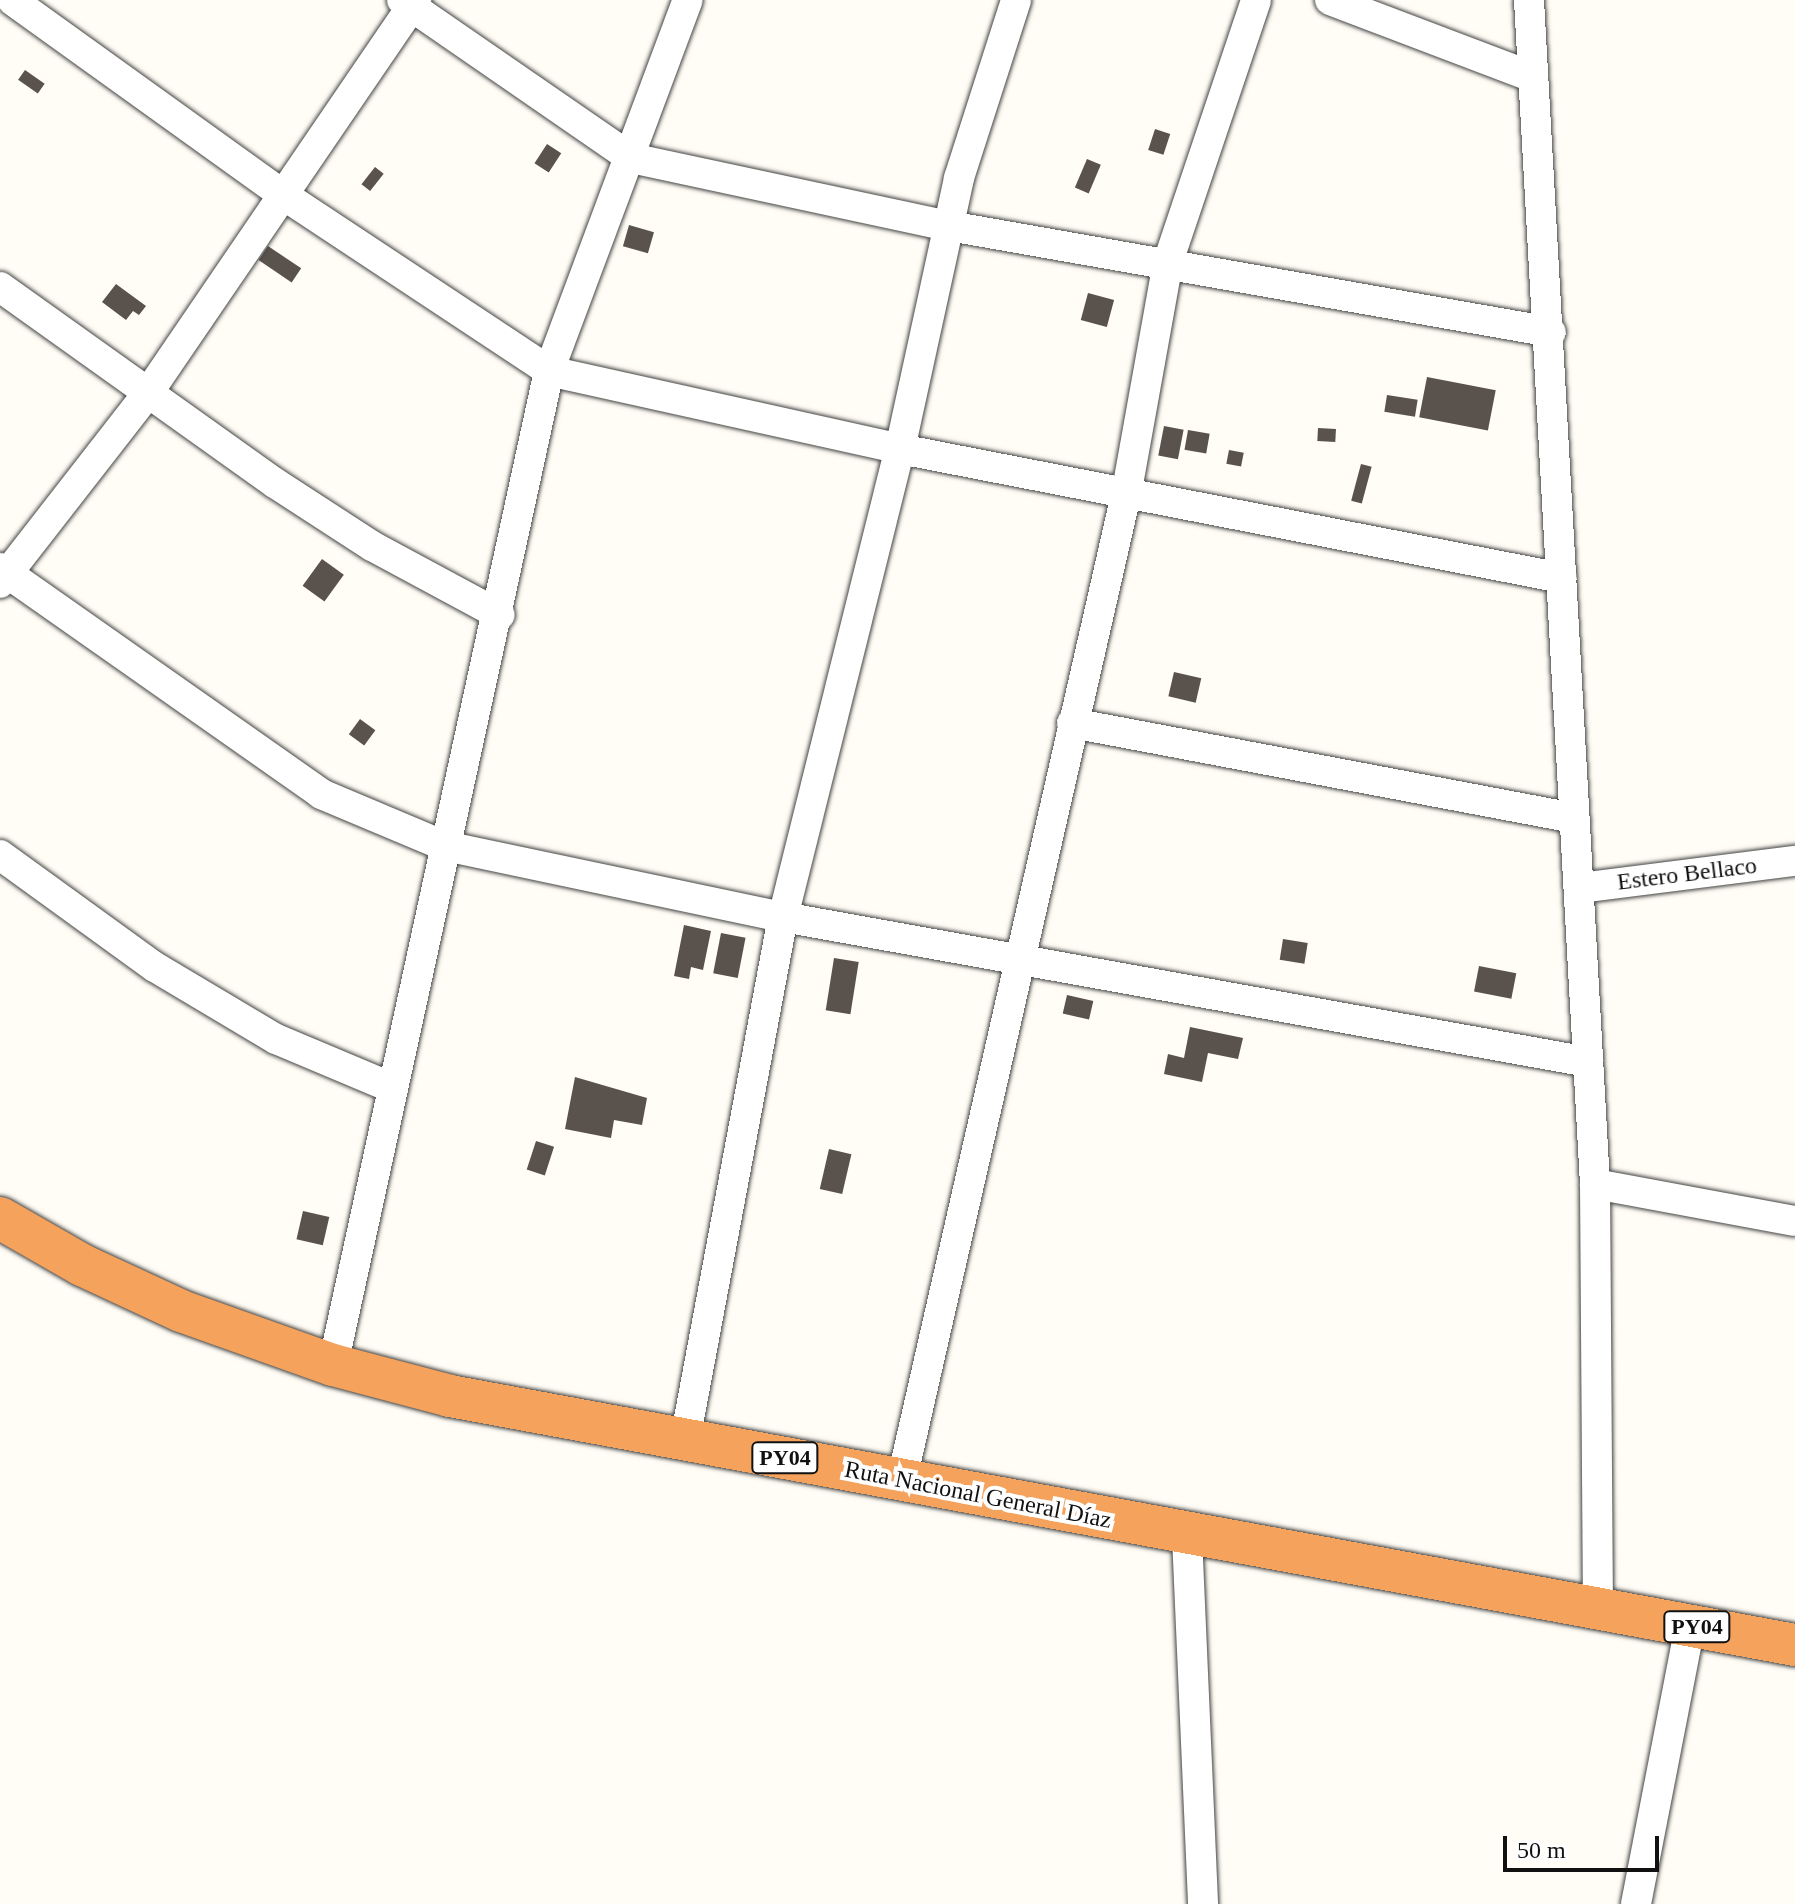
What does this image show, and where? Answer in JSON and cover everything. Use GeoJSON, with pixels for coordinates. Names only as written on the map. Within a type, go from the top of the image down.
{"type":"FeatureCollection","features":[{"type":"Feature","properties":{"kind":"highway","name":"Ruta Nacional General Díaz"},"geometry":{"type":"LineString","coordinates":[[0,1218],[82,1265],[181,1311],[333,1365],[450,1396],[902,1479],[1187,1536],[1795,1645]]}},
{"type":"Feature","properties":{"kind":"street"},"geometry":{"type":"LineString","coordinates":[[12,0],[285,196],[549,371],[900,449],[1127,490],[1562,578]]}},
{"type":"Feature","properties":{"kind":"street"},"geometry":{"type":"LineString","coordinates":[[333,1365],[390,1087],[500,615],[549,371],[688,0]]}},
{"type":"Feature","properties":{"kind":"street"},"geometry":{"type":"LineString","coordinates":[[685,1440],[783,917],[900,449],[949,226],[1016,0]]}},
{"type":"Feature","properties":{"kind":"street"},"geometry":{"type":"LineString","coordinates":[[902,1479],[1023,959],[1072,723],[1127,490],[1168,262],[1256,0]]}},
{"type":"Feature","properties":{"kind":"street"},"geometry":{"type":"LineString","coordinates":[[1330,0],[1533,77]]}},
{"type":"Feature","properties":{"kind":"street"},"geometry":{"type":"LineString","coordinates":[[1529,0],[1551,332],[1595,1184],[1598,1609]]}},
{"type":"Feature","properties":{"kind":"street"},"geometry":{"type":"LineString","coordinates":[[1551,332],[1168,262],[949,226],[631,158],[410,2],[285,196],[148,393],[2,575],[321,794],[445,846],[783,917],[1588,1062]]}},
{"type":"Feature","properties":{"kind":"street"},"geometry":{"type":"LineString","coordinates":[[0,287],[148,393],[372,546],[500,615]]}},
{"type":"Feature","properties":{"kind":"street"},"geometry":{"type":"LineString","coordinates":[[1072,723],[1574,818]]}},
{"type":"Feature","properties":{"kind":"street"},"geometry":{"type":"LineString","coordinates":[[0,855],[155,967],[276,1039],[390,1087]]}},
{"type":"Feature","properties":{"kind":"street","name":"Estero Bellaco"},"geometry":{"type":"LineString","coordinates":[[1580,888],[1795,861]]}},
{"type":"Feature","properties":{"kind":"street"},"geometry":{"type":"LineString","coordinates":[[1595,1184],[1795,1221]]}},
{"type":"Feature","properties":{"kind":"street"},"geometry":{"type":"LineString","coordinates":[[1187,1536],[1203,1904]]}},
{"type":"Feature","properties":{"kind":"street"},"geometry":{"type":"LineString","coordinates":[[1636,1904],[1690,1626]]}},
{"type":"Feature","properties":{"kind":"building"},"geometry":{"type":"Polygon","coordinates":[[[25,70],[45,84],[38,94],[18,80],[25,70]]]}},
{"type":"Feature","properties":{"kind":"building"},"geometry":{"type":"Polygon","coordinates":[[[1155,129],[1170,134],[1163,155],[1148,150],[1155,129]]]}},
{"type":"Feature","properties":{"kind":"building"},"geometry":{"type":"Polygon","coordinates":[[[547,144],[561,153],[549,173],[534,163],[547,144]]]}},
{"type":"Feature","properties":{"kind":"building"},"geometry":{"type":"Polygon","coordinates":[[[1087,159],[1101,165],[1089,193],[1075,188],[1087,159]]]}},
{"type":"Feature","properties":{"kind":"building"},"geometry":{"type":"Polygon","coordinates":[[[375,167],[384,174],[370,191],[361,184],[375,167]]]}},
{"type":"Feature","properties":{"kind":"building"},"geometry":{"type":"Polygon","coordinates":[[[629,225],[654,232],[648,253],[623,246],[629,225]]]}},
{"type":"Feature","properties":{"kind":"building"},"geometry":{"type":"Polygon","coordinates":[[[268,246],[301,268],[292,282],[258,260],[268,246]]]}},
{"type":"Feature","properties":{"kind":"building"},"geometry":{"type":"Polygon","coordinates":[[[116,284],[146,306],[139,315],[133,311],[126,320],[102,302],[116,284]]]}},
{"type":"Feature","properties":{"kind":"building"},"geometry":{"type":"Polygon","coordinates":[[[1088,293],[1114,300],[1107,327],[1081,320],[1088,293]]]}},
{"type":"Feature","properties":{"kind":"building"},"geometry":{"type":"Polygon","coordinates":[[[1427,377],[1496,390],[1488,431],[1419,417],[1427,377]]]}},
{"type":"Feature","properties":{"kind":"building"},"geometry":{"type":"Polygon","coordinates":[[[1387,395],[1418,400],[1415,417],[1384,412],[1387,395]]]}},
{"type":"Feature","properties":{"kind":"building"},"geometry":{"type":"Polygon","coordinates":[[[1164,426],[1184,430],[1178,459],[1158,455],[1164,426]]]}},
{"type":"Feature","properties":{"kind":"building"},"geometry":{"type":"Polygon","coordinates":[[[1318,428],[1336,429],[1335,442],[1317,441],[1318,428]]]}},
{"type":"Feature","properties":{"kind":"building"},"geometry":{"type":"Polygon","coordinates":[[[1188,430],[1210,434],[1206,454],[1185,450],[1188,430]]]}},
{"type":"Feature","properties":{"kind":"building"},"geometry":{"type":"Polygon","coordinates":[[[1229,450],[1244,453],[1241,467],[1226,464],[1229,450]]]}},
{"type":"Feature","properties":{"kind":"building"},"geometry":{"type":"Polygon","coordinates":[[[1361,464],[1372,467],[1362,504],[1351,501],[1361,464]]]}},
{"type":"Feature","properties":{"kind":"building"},"geometry":{"type":"Polygon","coordinates":[[[322,559],[344,575],[324,602],[303,586],[322,559]]]}},
{"type":"Feature","properties":{"kind":"building"},"geometry":{"type":"Polygon","coordinates":[[[1174,672],[1201,678],[1196,703],[1168,696],[1174,672]]]}},
{"type":"Feature","properties":{"kind":"building"},"geometry":{"type":"Polygon","coordinates":[[[360,719],[375,730],[364,746],[349,734],[360,719]]]}},
{"type":"Feature","properties":{"kind":"building"},"geometry":{"type":"Polygon","coordinates":[[[684,925],[711,931],[703,970],[691,967],[689,979],[674,976],[684,925]]]}},
{"type":"Feature","properties":{"kind":"building"},"geometry":{"type":"Polygon","coordinates":[[[721,933],[746,938],[738,978],[713,973],[721,933]]]}},
{"type":"Feature","properties":{"kind":"building"},"geometry":{"type":"Polygon","coordinates":[[[1283,939],[1308,943],[1304,964],[1280,960],[1283,939]]]}},
{"type":"Feature","properties":{"kind":"building"},"geometry":{"type":"Polygon","coordinates":[[[834,958],[859,962],[850,1014],[826,1010],[834,958]]]}},
{"type":"Feature","properties":{"kind":"building"},"geometry":{"type":"Polygon","coordinates":[[[1479,966],[1516,973],[1511,999],[1474,992],[1479,966]]]}},
{"type":"Feature","properties":{"kind":"building"},"geometry":{"type":"Polygon","coordinates":[[[1067,995],[1093,1001],[1089,1020],[1063,1014],[1067,995]]]}},
{"type":"Feature","properties":{"kind":"building"},"geometry":{"type":"Polygon","coordinates":[[[1190,1027],[1243,1038],[1238,1059],[1208,1053],[1202,1082],[1164,1074],[1168,1054],[1184,1058],[1190,1027]]]}},
{"type":"Feature","properties":{"kind":"building"},"geometry":{"type":"Polygon","coordinates":[[[575,1077],[647,1098],[642,1125],[614,1120],[611,1138],[565,1129],[575,1077]]]}},
{"type":"Feature","properties":{"kind":"building"},"geometry":{"type":"Polygon","coordinates":[[[536,1141],[554,1147],[545,1175],[527,1170],[536,1141]]]}},
{"type":"Feature","properties":{"kind":"building"},"geometry":{"type":"Polygon","coordinates":[[[829,1149],[851,1154],[842,1194],[820,1189],[829,1149]]]}},
{"type":"Feature","properties":{"kind":"building"},"geometry":{"type":"Polygon","coordinates":[[[303,1211],[329,1217],[323,1245],[296,1239],[303,1211]]]}}]}
